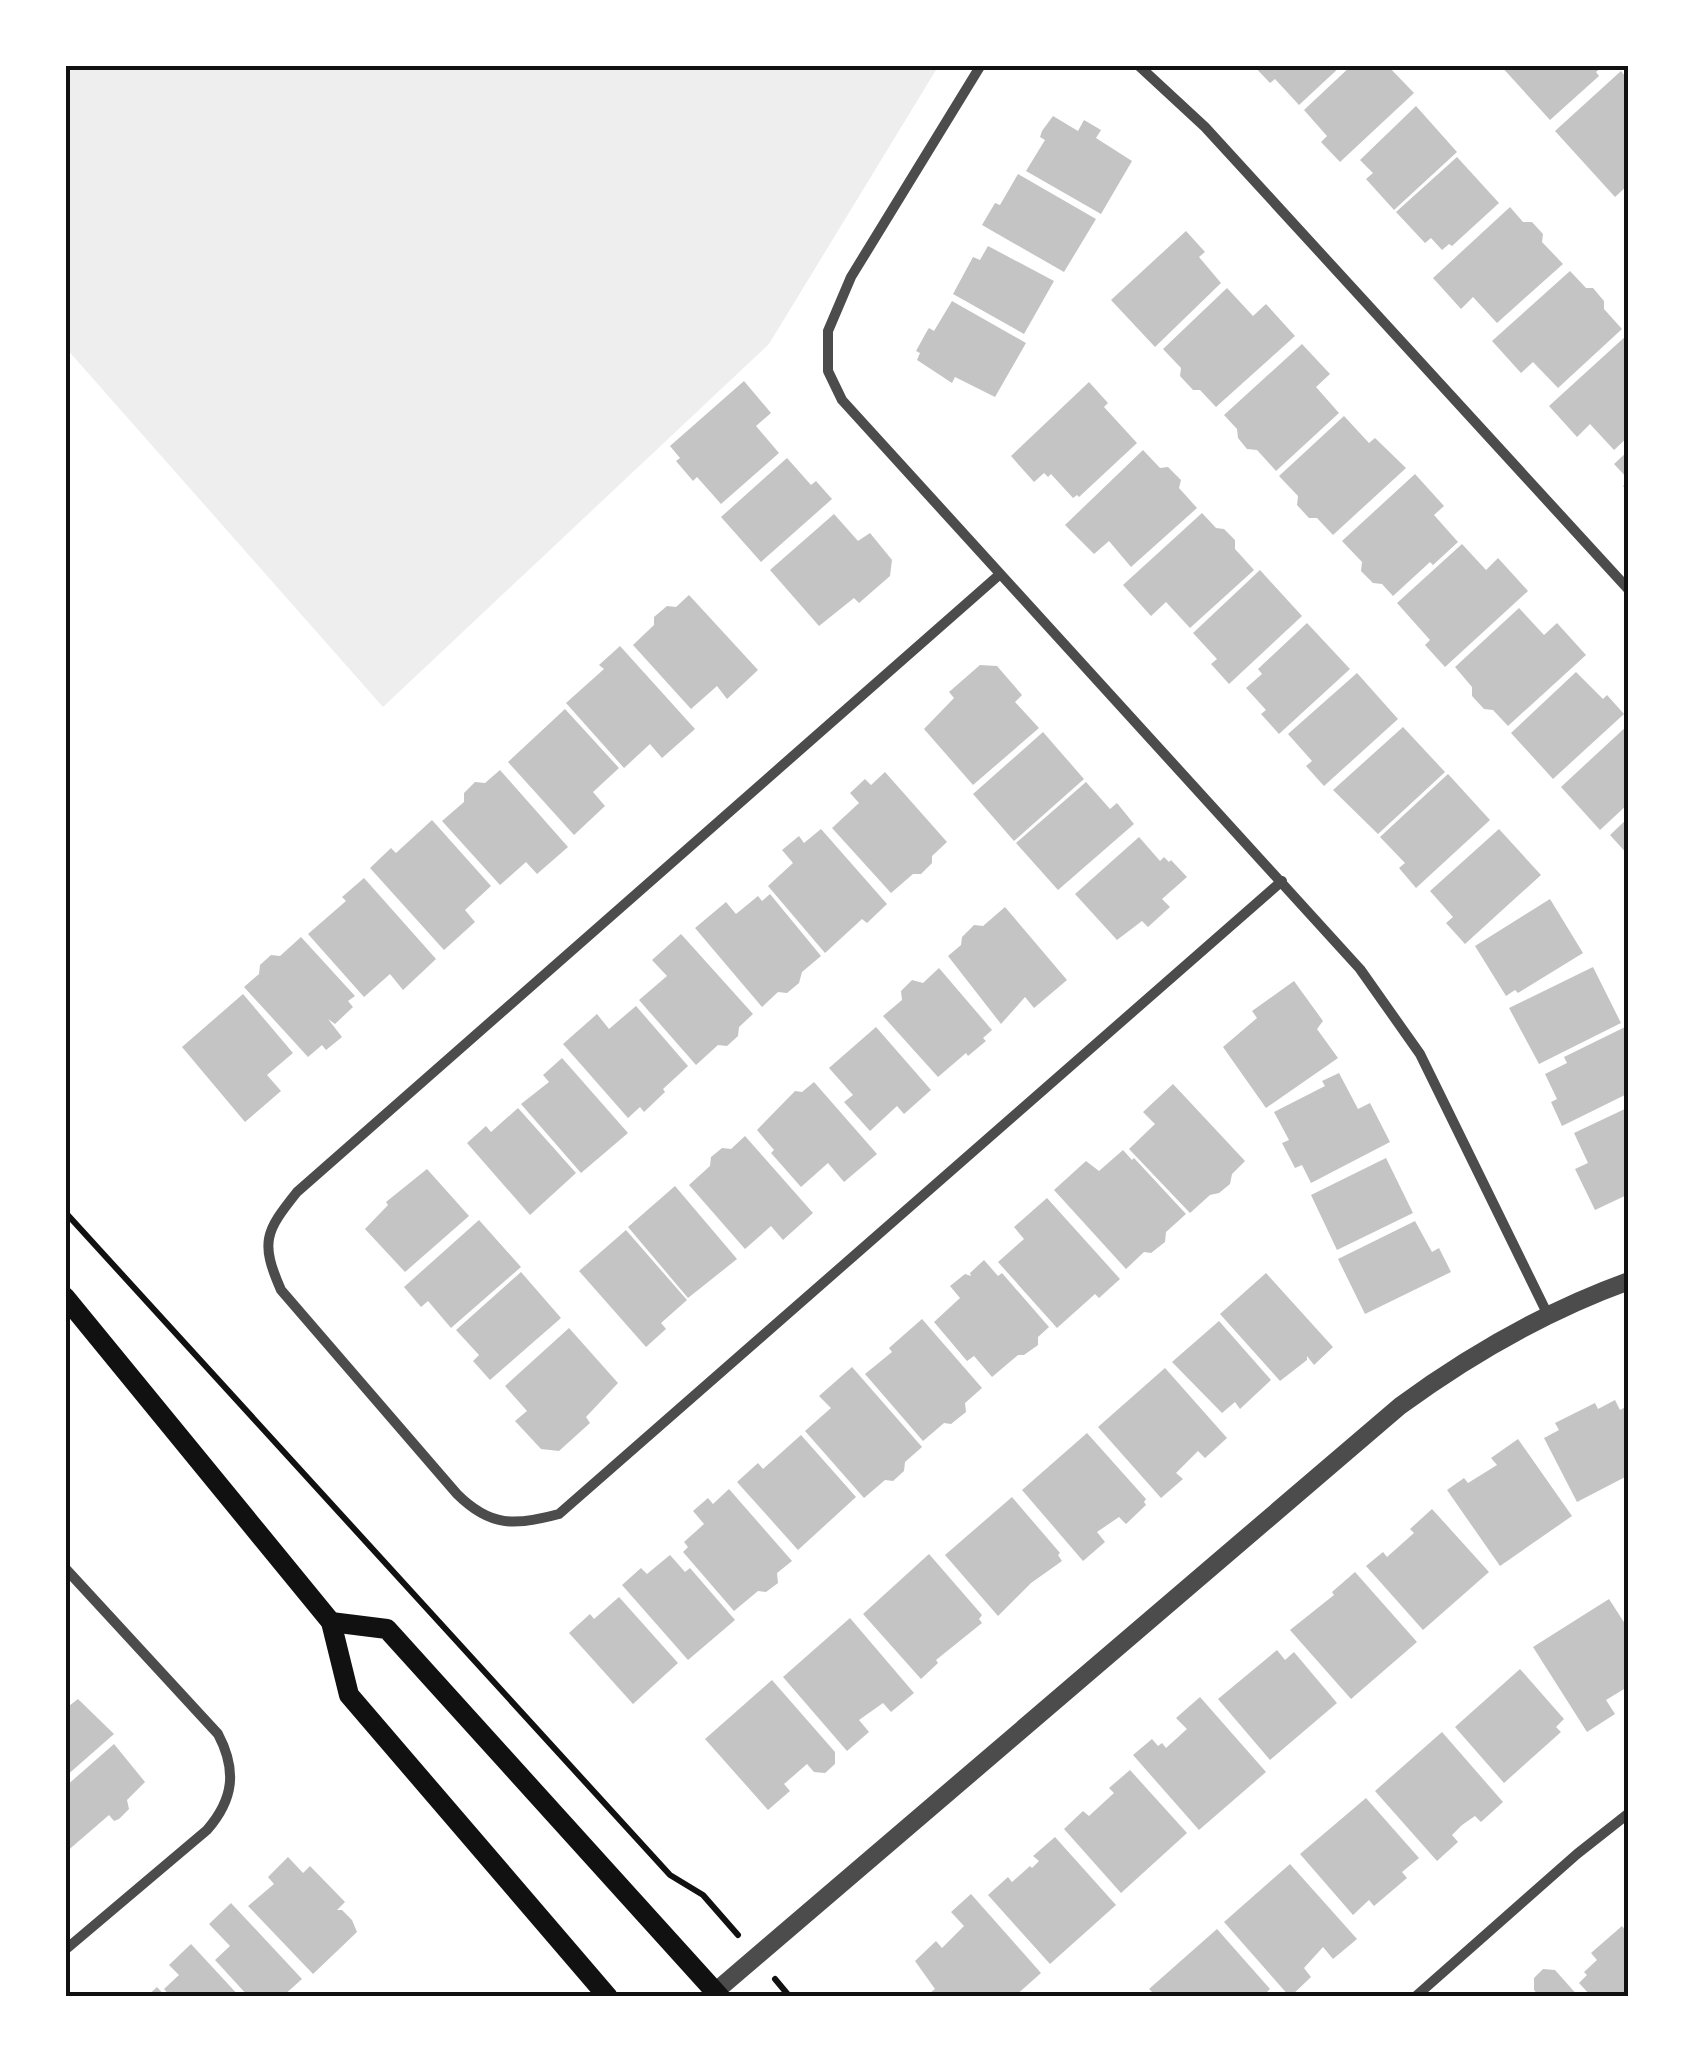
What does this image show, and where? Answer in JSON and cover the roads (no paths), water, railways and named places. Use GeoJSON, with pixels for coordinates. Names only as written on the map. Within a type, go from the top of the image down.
{"type":"FeatureCollection","features":[{"type":"Feature","properties":{"kind":"main road"},"geometry":{"type":"LineString","coordinates":[[65,1298],[332,1622],[348,1695],[608,1997]]}},
{"type":"Feature","properties":{"kind":"main road"},"geometry":{"type":"LineString","coordinates":[[332,1622],[387,1629],[715,1995]]}},
{"type":"Feature","properties":{"kind":"street"},"geometry":{"type":"LineString","coordinates":[[981,65],[851,277],[828,331],[828,371],[842,400],[1360,969],[1420,1054],[1547,1314]]}},
{"type":"Feature","properties":{"kind":"street"},"geometry":{"type":"LineString","coordinates":[[1138,65],[1205,127],[1629,590]]}},
{"type":"Feature","properties":{"kind":"street"},"geometry":{"type":"LineString","coordinates":[[998,574],[297,1192],[273,1222],[267,1257],[281,1290],[457,1494],[474,1511],[497,1520],[524,1524],[558,1514],[1282,881]]}},
{"type":"Feature","properties":{"kind":"street"},"geometry":{"type":"LineString","coordinates":[[715,1995],[1400,1406],[1506,1336],[1547,1314],[1629,1281]]}},
{"type":"Feature","properties":{"kind":"street"},"geometry":{"type":"LineString","coordinates":[[65,1568],[218,1734],[228,1753],[232,1774],[225,1804],[207,1830],[65,1950]]}},
{"type":"Feature","properties":{"kind":"street"},"geometry":{"type":"LineString","coordinates":[[1415,1997],[1629,1812]]}}]}
